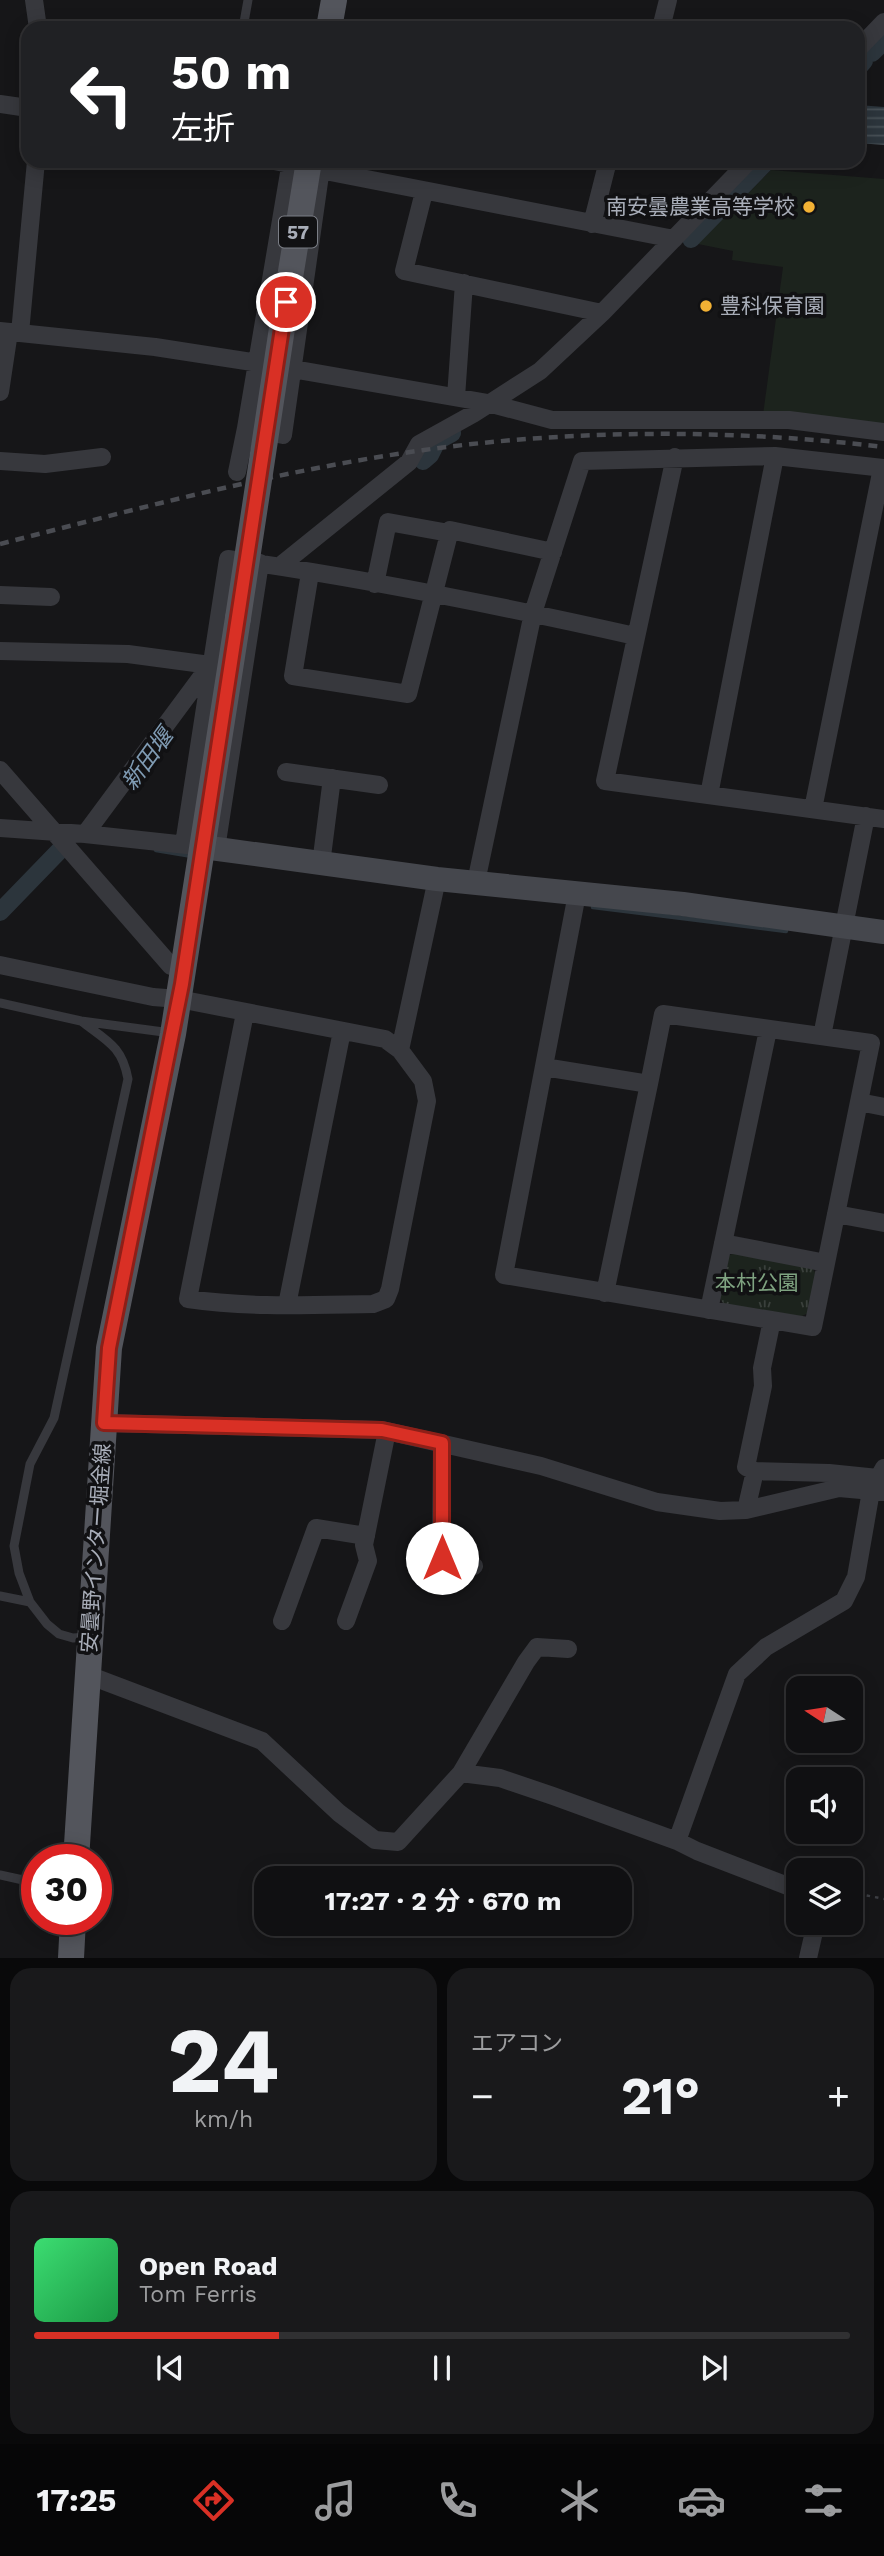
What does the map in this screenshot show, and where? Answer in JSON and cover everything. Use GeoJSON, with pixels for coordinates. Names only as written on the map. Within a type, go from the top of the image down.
{"type":"FeatureCollection","features":[{"type":"Feature","properties":{"kind":"main road"},"geometry":{"type":"LineString","coordinates":[[331,21],[334,0]]}},
{"type":"Feature","properties":{"kind":"main road","name":"安曇野インター堀金線"},"geometry":{"type":"LineString","coordinates":[[75,1844],[109,1348],[184,969],[286,302],[302,168]]}},
{"type":"Feature","properties":{"kind":"main road"},"geometry":{"type":"LineString","coordinates":[[71,1958],[72,1935]]}},
{"type":"Feature","properties":{"kind":"street"},"geometry":{"type":"LineString","coordinates":[[34,0],[36,21]]}},
{"type":"Feature","properties":{"kind":"street"},"geometry":{"type":"LineString","coordinates":[[663,21],[668,0]]}},
{"type":"Feature","properties":{"kind":"street"},"geometry":{"type":"LineString","coordinates":[[865,42],[884,22]]}},
{"type":"Feature","properties":{"kind":"street"},"geometry":{"type":"LineString","coordinates":[[0,104],[21,107]]}},
{"type":"Feature","properties":{"kind":"street"},"geometry":{"type":"LineString","coordinates":[[0,392],[35,168]]}},
{"type":"Feature","properties":{"kind":"street"},"geometry":{"type":"LineString","coordinates":[[237,472],[301,168]]}},
{"type":"Feature","properties":{"kind":"street"},"geometry":{"type":"LineString","coordinates":[[246,428],[283,435],[293,369],[302,168]]}},
{"type":"Feature","properties":{"kind":"street"},"geometry":{"type":"LineString","coordinates":[[319,168],[424,192],[674,239]]}},
{"type":"Feature","properties":{"kind":"street"},"geometry":{"type":"LineString","coordinates":[[592,224],[606,168]]}},
{"type":"Feature","properties":{"kind":"street"},"geometry":{"type":"LineString","coordinates":[[280,566],[409,463],[419,444],[473,414],[540,371],[602,313],[742,168]]}},
{"type":"Feature","properties":{"kind":"street"},"geometry":{"type":"LineString","coordinates":[[424,192],[404,271],[602,313]]}},
{"type":"Feature","properties":{"kind":"street"},"geometry":{"type":"LineString","coordinates":[[456,397],[464,284]]}},
{"type":"Feature","properties":{"kind":"street"},"geometry":{"type":"LineString","coordinates":[[10,332],[155,347],[258,363],[488,403],[552,420],[789,420],[884,432]]}},
{"type":"Feature","properties":{"kind":"street"},"geometry":{"type":"LineString","coordinates":[[709,795],[775,456]]}},
{"type":"Feature","properties":{"kind":"street"},"geometry":{"type":"LineString","coordinates":[[476,882],[533,613],[582,461],[775,456],[883,468],[813,809]]}},
{"type":"Feature","properties":{"kind":"street"},"geometry":{"type":"LineString","coordinates":[[0,461],[45,464],[102,457]]}},
{"type":"Feature","properties":{"kind":"street"},"geometry":{"type":"LineString","coordinates":[[674,457],[605,781],[875,818],[845,926],[822,1036]]}},
{"type":"Feature","properties":{"kind":"street"},"geometry":{"type":"LineString","coordinates":[[375,584],[388,522],[449,533]]}},
{"type":"Feature","properties":{"kind":"street"},"geometry":{"type":"LineString","coordinates":[[310,573],[293,676],[408,694],[450,530],[553,551]]}},
{"type":"Feature","properties":{"kind":"street"},"geometry":{"type":"LineString","coordinates":[[201,846],[210,665],[228,559],[280,566],[533,613],[635,636]]}},
{"type":"Feature","properties":{"kind":"street"},"geometry":{"type":"LineString","coordinates":[[201,846],[260,563]]}},
{"type":"Feature","properties":{"kind":"street"},"geometry":{"type":"LineString","coordinates":[[0,595],[51,597]]}},
{"type":"Feature","properties":{"kind":"street"},"geometry":{"type":"LineString","coordinates":[[0,651],[128,654],[210,665]]}},
{"type":"Feature","properties":{"kind":"street"},"geometry":{"type":"LineString","coordinates":[[85,834],[210,665]]}},
{"type":"Feature","properties":{"kind":"street"},"geometry":{"type":"LineString","coordinates":[[0,770],[171,966],[184,969]]}},
{"type":"Feature","properties":{"kind":"street"},"geometry":{"type":"LineString","coordinates":[[286,772],[379,785]]}},
{"type":"Feature","properties":{"kind":"street"},"geometry":{"type":"LineString","coordinates":[[321,864],[332,778]]}},
{"type":"Feature","properties":{"kind":"street"},"geometry":{"type":"LineString","coordinates":[[0,828],[53,830],[201,846],[437,879],[683,904],[884,932]]}},
{"type":"Feature","properties":{"kind":"street"},"geometry":{"type":"LineString","coordinates":[[400,1050],[437,879]]}},
{"type":"Feature","properties":{"kind":"street"},"geometry":{"type":"LineString","coordinates":[[577,894],[504,1275],[605,1293],[813,1327],[871,1043],[663,1014],[605,1293]]}},
{"type":"Feature","properties":{"kind":"street"},"geometry":{"type":"LineString","coordinates":[[0,965],[153,997],[179,999],[385,1039],[400,1050],[423,1082],[427,1101],[386,1299],[373,1304],[287,1305],[218,1304],[187,1299],[245,1013]]}},
{"type":"Feature","properties":{"kind":"street"},"geometry":{"type":"LineString","coordinates":[[709,1310],[768,1030]]}},
{"type":"Feature","properties":{"kind":"street"},"geometry":{"type":"LineString","coordinates":[[287,1305],[342,1031]]}},
{"type":"Feature","properties":{"kind":"street"},"geometry":{"type":"LineString","coordinates":[[544,1067],[649,1084]]}},
{"type":"Feature","properties":{"kind":"street"},"geometry":{"type":"LineString","coordinates":[[859,1102],[884,1107]]}},
{"type":"Feature","properties":{"kind":"street"},"geometry":{"type":"LineString","coordinates":[[836,1214],[884,1223]]}},
{"type":"Feature","properties":{"kind":"street"},"geometry":{"type":"LineString","coordinates":[[723,1243],[826,1264]]}},
{"type":"Feature","properties":{"kind":"street"},"geometry":{"type":"LineString","coordinates":[[772,1320],[762,1368],[763,1386],[746,1468],[755,1471],[829,1473],[879,1482]]}},
{"type":"Feature","properties":{"kind":"street"},"geometry":{"type":"LineString","coordinates":[[104,1423],[387,1431],[541,1466],[657,1502],[720,1511],[746,1510],[839,1488],[879,1482]]}},
{"type":"Feature","properties":{"kind":"street"},"geometry":{"type":"LineString","coordinates":[[346,1620],[368,1561],[364,1545],[387,1431]]}},
{"type":"Feature","properties":{"kind":"street"},"geometry":{"type":"LineString","coordinates":[[442,1443],[442,1558],[474,1566]]}},
{"type":"Feature","properties":{"kind":"street"},"geometry":{"type":"LineString","coordinates":[[746,1510],[755,1471]]}},
{"type":"Feature","properties":{"kind":"street"},"geometry":{"type":"LineString","coordinates":[[677,1841],[737,1674],[766,1647],[844,1601],[856,1577],[879,1482]]}},
{"type":"Feature","properties":{"kind":"street"},"geometry":{"type":"LineString","coordinates":[[282,1621],[316,1528],[366,1536]]}},
{"type":"Feature","properties":{"kind":"street"},"geometry":{"type":"LineString","coordinates":[[88,1675],[262,1741],[339,1813],[375,1840],[398,1842],[411,1831],[461,1773],[537,1647],[568,1649]]}},
{"type":"Feature","properties":{"kind":"street"},"geometry":{"type":"LineString","coordinates":[[461,1773],[500,1778],[677,1841],[786,1885]]}},
{"type":"Feature","properties":{"kind":"street"},"geometry":{"type":"LineString","coordinates":[[808,1958],[813,1935]]}},
{"type":"Feature","properties":{"kind":"lane"},"geometry":{"type":"LineString","coordinates":[[244,21],[248,0]]}},
{"type":"Feature","properties":{"kind":"lane"},"geometry":{"type":"LineString","coordinates":[[0,1003],[81,1021],[173,1034]]}},
{"type":"Feature","properties":{"kind":"lane"},"geometry":{"type":"LineString","coordinates":[[81,1021],[111,1044],[125,1059],[128,1079],[54,1418],[30,1464],[14,1546],[19,1573],[30,1602],[47,1624],[58,1634],[90,1637]]}},
{"type":"Feature","properties":{"kind":"lane"},"geometry":{"type":"LineString","coordinates":[[0,1596],[30,1602]]}},
{"type":"Feature","properties":{"kind":"lane"},"geometry":{"type":"LineString","coordinates":[[0,1875],[21,1880]]}},
{"type":"Feature","properties":{"kind":"path"},"geometry":{"type":"LineString","coordinates":[[863,1895],[884,1899]]}},
{"type":"Feature","properties":{"kind":"green space","name":"南安曇農業高等学校"},"geometry":{"type":"Polygon","coordinates":[[[771,170],[884,179],[884,425],[763,415],[783,267],[732,260],[733,251],[698,244],[771,170]]]}},
{"type":"Feature","properties":{"kind":"green space","name":"本村公園"},"geometry":{"type":"Polygon","coordinates":[[[737,1252],[811,1266],[816,1274],[808,1313],[798,1318],[725,1306],[719,1297],[728,1256],[737,1252]]]}},
{"type":"Feature","properties":{"kind":"shaded area"},"geometry":{"type":"Polygon","coordinates":[[[865,106],[884,107],[884,145],[865,144],[865,106]]]}},
{"type":"Feature","properties":{"kind":"waterway","name":"新田堰"},"geometry":{"type":"LineString","coordinates":[[872,53],[884,41]]}},
{"type":"Feature","properties":{"kind":"waterway","name":"新田堰"},"geometry":{"type":"LineString","coordinates":[[691,239],[760,168]]}},
{"type":"Feature","properties":{"kind":"waterway","name":"新田堰"},"geometry":{"type":"LineString","coordinates":[[423,461],[430,455],[437,441],[452,433]]}},
{"type":"Feature","properties":{"kind":"waterway","name":"新田堰"},"geometry":{"type":"LineString","coordinates":[[0,912],[60,850]]}},
{"type":"Feature","properties":{"kind":"waterway"},"geometry":{"type":"LineString","coordinates":[[156,850],[192,856]]}},
{"type":"Feature","properties":{"kind":"waterway"},"geometry":{"type":"LineString","coordinates":[[593,907],[786,931]]}},
{"type":"Feature","properties":{"kind":"railway"},"geometry":{"type":"LineString","coordinates":[[0,544],[264,479],[370,458],[481,443],[654,434],[770,437],[884,447]]}},
{"type":"Feature","properties":{"kind":"place","name":"南安曇農業高等学校"},"geometry":{"type":"Point","coordinates":[809,207]}},
{"type":"Feature","properties":{"kind":"place","name":"豊科保育園"},"geometry":{"type":"Point","coordinates":[706,306]}},
{"type":"Feature","properties":{"kind":"route"},"geometry":{"type":"LineString","coordinates":[[286,302],[182,984],[109,1348],[104,1423],[382,1430],[442,1443],[442,1558]]}}]}
